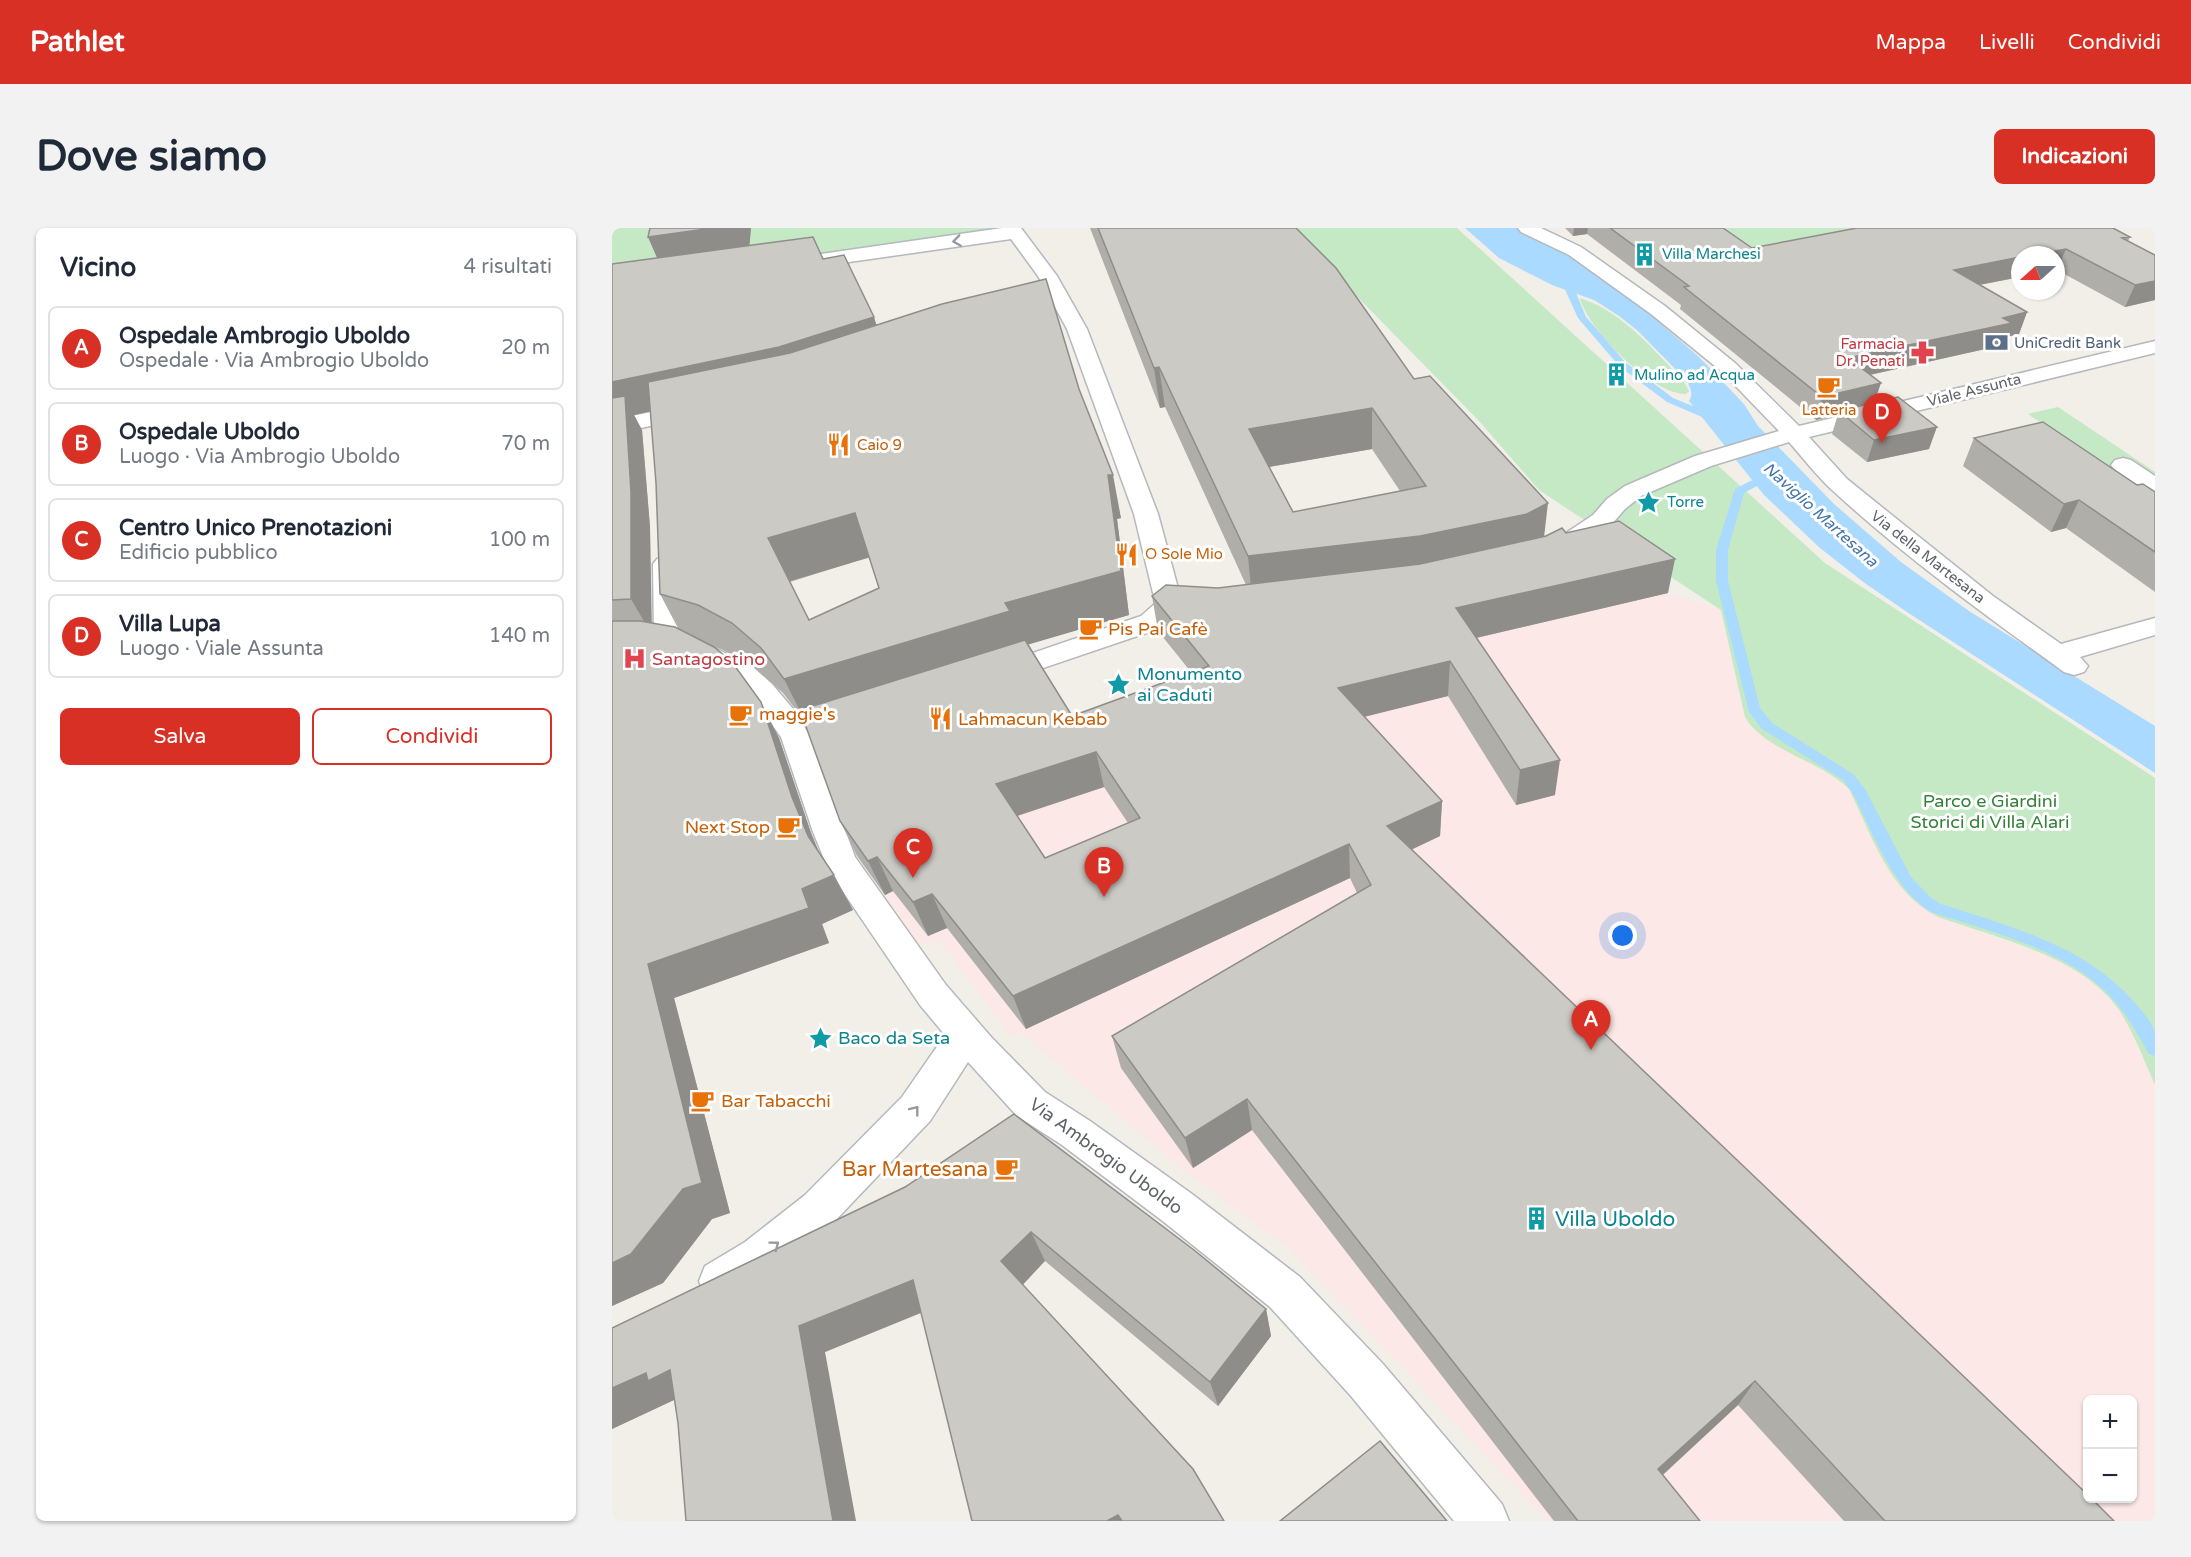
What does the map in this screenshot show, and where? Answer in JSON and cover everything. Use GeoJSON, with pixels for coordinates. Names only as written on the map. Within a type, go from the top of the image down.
{"type":"FeatureCollection","features":[{"type":"Feature","properties":{"kind":"street","name":"Via della Martesana"},"geometry":{"type":"LineString","coordinates":[[1527,228],[1575,250],[1658,310],[1728,367],[1839,484],[1869,510],[1984,602],[2066,660],[2155,626]]}},
{"type":"Feature","properties":{"kind":"street"},"geometry":{"type":"LineString","coordinates":[[783,266],[1013,230],[1027,246],[1058,310],[1077,328],[1146,514],[1166,594],[1173,602],[1196,613],[1222,613]]}},
{"type":"Feature","properties":{"kind":"street","name":"Viale Assunta"},"geometry":{"type":"LineString","coordinates":[[1532,563],[1558,550],[1586,531],[1633,491],[1703,461],[1792,434],[2155,346]]}},
{"type":"Feature","properties":{"kind":"street"},"geometry":{"type":"LineString","coordinates":[[612,427],[656,429],[710,407]]}},
{"type":"Feature","properties":{"kind":"street"},"geometry":{"type":"LineString","coordinates":[[2123,465],[2155,486]]}},
{"type":"Feature","properties":{"kind":"street"},"geometry":{"type":"LineString","coordinates":[[665,537],[668,646]]}},
{"type":"Feature","properties":{"kind":"street"},"geometry":{"type":"LineString","coordinates":[[974,682],[1151,622],[1173,602]]}},
{"type":"Feature","properties":{"kind":"street","name":"Via Ambrogio Uboldo"},"geometry":{"type":"LineString","coordinates":[[612,647],[668,646],[703,652],[745,673],[809,736],[832,842],[841,862],[933,995],[966,1034],[1031,1104],[1076,1133],[1178,1208],[1286,1292],[1337,1346],[1485,1521]]}},
{"type":"Feature","properties":{"kind":"street"},"geometry":{"type":"LineString","coordinates":[[686,1298],[760,1256],[819,1209],[916,1109],[966,1034]]}},
{"type":"Feature","properties":{"kind":"shaded area"},"geometry":{"type":"Polygon","coordinates":[[[1668,593],[1721,610],[1749,726],[1838,779],[1849,789],[1893,878],[1914,902],[1938,917],[2054,958],[2083,975],[2102,991],[2129,1026],[2155,1085],[2155,1521],[1548,1521],[1288,1247],[1187,1173],[1021,1032],[1012,1037],[938,939],[921,946],[866,869],[1027,812],[1081,751],[1214,700],[1164,638],[1216,620],[1454,643],[1668,593]]]}},
{"type":"Feature","properties":{"kind":"green space"},"geometry":{"type":"Polygon","coordinates":[[[612,228],[1000,228],[1001,230],[612,285],[612,228]]]}},
{"type":"Feature","properties":{"kind":"green space","name":"Parco e Giardini Storici di Villa Alari"},"geometry":{"type":"Polygon","coordinates":[[[1290,228],[1457,228],[1825,563],[2155,778],[2155,1085],[2134,1037],[2119,1010],[2103,991],[2061,962],[2037,951],[1938,917],[1907,893],[1894,878],[1874,844],[1849,789],[1823,770],[1766,739],[1745,717],[1721,610],[1539,490],[1480,422],[1290,228]]]}},
{"type":"Feature","properties":{"kind":"green space"},"geometry":{"type":"Polygon","coordinates":[[[1705,228],[1881,228],[1744,254],[1705,228]]]}},
{"type":"Feature","properties":{"kind":"green space"},"geometry":{"type":"Polygon","coordinates":[[[1580,298],[1596,304],[1637,333],[1684,382],[1689,391],[1686,394],[1656,384],[1623,358],[1595,326],[1580,298]]]}},
{"type":"Feature","properties":{"kind":"green space"},"geometry":{"type":"Polygon","coordinates":[[[2058,407],[2155,472],[2155,501],[2028,414],[2058,407]]]}},
{"type":"Feature","properties":{"kind":"water","name":"Naviglio Martesana"},"geometry":{"type":"Polygon","coordinates":[[[1465,228],[1518,228],[1568,253],[1653,317],[1699,357],[1744,404],[1758,426],[1834,504],[1901,562],[1969,611],[2155,726],[2155,773],[1910,614],[1866,584],[1820,548],[1764,495],[1689,401],[1691,392],[1685,379],[1638,331],[1594,300],[1552,285],[1499,258],[1465,228]]]}},
{"type":"Feature","properties":{"kind":"building"},"geometry":{"type":"Polygon","coordinates":[[[650,228],[713,228],[648,237],[650,228]]]}},
{"type":"Feature","properties":{"kind":"building"},"geometry":{"type":"Polygon","coordinates":[[[1098,228],[1296,228],[1336,268],[1414,379],[1430,376],[1548,503],[1527,514],[1420,536],[1248,556],[1159,367],[1154,368],[1098,228]],[[1372,408],[1249,429],[1293,512],[1426,486],[1372,408]]]}},
{"type":"Feature","properties":{"kind":"building"},"geometry":{"type":"Polygon","coordinates":[[[1610,228],[1723,228],[1752,248],[1857,228],[2113,228],[2130,237],[2122,238],[2155,255],[2155,281],[2135,285],[2065,249],[2065,246],[2011,246],[2011,259],[1954,270],[2027,312],[2003,318],[2012,323],[1848,358],[1881,383],[1822,397],[1684,287],[1689,286],[1610,228]]]}},
{"type":"Feature","properties":{"kind":"building"},"geometry":{"type":"Polygon","coordinates":[[[813,237],[823,259],[844,255],[874,317],[779,347],[612,382],[612,264],[813,237]]]}},
{"type":"Feature","properties":{"kind":"building"},"geometry":{"type":"Polygon","coordinates":[[[1046,279],[1079,389],[1113,475],[1108,475],[1121,571],[1005,603],[1010,611],[784,679],[761,648],[732,623],[698,605],[660,594],[656,483],[648,382],[790,353],[942,304],[1046,279]],[[855,513],[768,538],[809,620],[879,588],[855,513]]]}},
{"type":"Feature","properties":{"kind":"building"},"geometry":{"type":"Polygon","coordinates":[[[625,396],[631,492],[631,599],[612,600],[612,398],[625,396]]]}},
{"type":"Feature","properties":{"kind":"building"},"geometry":{"type":"Polygon","coordinates":[[[1898,397],[1937,427],[1874,440],[1839,411],[1898,397]]]}},
{"type":"Feature","properties":{"kind":"building"},"geometry":{"type":"Polygon","coordinates":[[[2043,422],[2137,485],[2143,484],[2155,492],[2155,552],[2079,500],[2064,504],[1974,438],[2043,422]]]}},
{"type":"Feature","properties":{"kind":"building"},"geometry":{"type":"Polygon","coordinates":[[[1619,521],[1675,559],[1456,608],[1560,760],[1520,770],[1450,661],[1338,688],[1442,801],[1387,826],[2083,1490],[2083,1503],[2096,1503],[2114,1521],[1885,1521],[1755,1381],[1658,1469],[1700,1521],[1578,1521],[1247,1099],[1185,1138],[1112,1036],[1371,885],[1349,844],[1013,996],[932,894],[913,902],[877,857],[868,861],[840,821],[800,710],[1025,640],[1072,716],[1209,666],[1152,596],[1166,585],[1218,588],[1420,564],[1546,536],[1562,528],[1566,533],[1619,521]],[[1096,752],[996,784],[1045,858],[1140,818],[1096,752]]]}},
{"type":"Feature","properties":{"kind":"building"},"geometry":{"type":"Polygon","coordinates":[[[612,621],[640,621],[675,627],[714,647],[732,662],[761,702],[792,797],[808,836],[834,875],[802,889],[809,908],[648,964],[702,1183],[683,1189],[631,1254],[612,1263],[612,621]]]}},
{"type":"Feature","properties":{"kind":"building"},"geometry":{"type":"Polygon","coordinates":[[[1014,1114],[1194,1250],[1266,1309],[1210,1382],[1031,1232],[1001,1261],[1193,1469],[1224,1521],[1122,1521],[1118,1515],[1107,1521],[972,1521],[913,1280],[799,1326],[833,1521],[686,1521],[678,1423],[670,1370],[648,1381],[646,1373],[612,1388],[612,1328],[905,1187],[1014,1114]]]}},
{"type":"Feature","properties":{"kind":"building"},"geometry":{"type":"Polygon","coordinates":[[[1380,1441],[1447,1521],[1280,1521],[1380,1441]]]}},
{"type":"Feature","properties":{"kind":"waterway"},"geometry":{"type":"LineString","coordinates":[[1562,274],[1582,318],[1622,364],[1670,400],[1713,418]]}},
{"type":"Feature","properties":{"kind":"waterway","name":"Naviglio Martesana"},"geometry":{"type":"LineString","coordinates":[[1774,479],[1754,483],[1739,491],[1722,550],[1722,581],[1754,709],[1767,726],[1848,777],[1858,789],[1906,881],[1925,901],[1936,908],[2034,941],[2063,954],[2091,971],[2115,991],[2137,1017],[2155,1049]]}},
{"type":"Feature","properties":{"kind":"place","name":"Villa Marchesi"},"geometry":{"type":"Point","coordinates":[1644,254]}},
{"type":"Feature","properties":{"kind":"place","name":"UniCredit Bank"},"geometry":{"type":"Point","coordinates":[1996,343]}},
{"type":"Feature","properties":{"kind":"place","name":"Farmacia Dr. Penati"},"geometry":{"type":"Point","coordinates":[1923,353]}},
{"type":"Feature","properties":{"kind":"place","name":"Mulino ad Acqua"},"geometry":{"type":"Point","coordinates":[1616,375]}},
{"type":"Feature","properties":{"kind":"place","name":"Latteria"},"geometry":{"type":"Point","coordinates":[1829,386]}},
{"type":"Feature","properties":{"kind":"place","name":"Villa Lupa"},"geometry":{"type":"Point","coordinates":[1882,443]}},
{"type":"Feature","properties":{"kind":"place","name":"Caio 9"},"geometry":{"type":"Point","coordinates":[839,445]}},
{"type":"Feature","properties":{"kind":"place","name":"Torre"},"geometry":{"type":"Point","coordinates":[1649,502]}},
{"type":"Feature","properties":{"kind":"place","name":"O Sole Mio"},"geometry":{"type":"Point","coordinates":[1127,554]}},
{"type":"Feature","properties":{"kind":"place","name":"Pis Pai Cafè"},"geometry":{"type":"Point","coordinates":[1090,629]}},
{"type":"Feature","properties":{"kind":"place","name":"Santagostino"},"geometry":{"type":"Point","coordinates":[634,659]}},
{"type":"Feature","properties":{"kind":"place","name":"Monumento ai Caduti"},"geometry":{"type":"Point","coordinates":[1119,684]}},
{"type":"Feature","properties":{"kind":"place","name":"maggie's"},"geometry":{"type":"Point","coordinates":[741,714]}},
{"type":"Feature","properties":{"kind":"place","name":"Lahmacun Kebab"},"geometry":{"type":"Point","coordinates":[940,719]}},
{"type":"Feature","properties":{"kind":"place","name":"Next Stop"},"geometry":{"type":"Point","coordinates":[788,827]}},
{"type":"Feature","properties":{"kind":"place","name":"Centro Unico Prenotazioni"},"geometry":{"type":"Point","coordinates":[913,878]}},
{"type":"Feature","properties":{"kind":"place","name":"Ospedale Uboldo"},"geometry":{"type":"Point","coordinates":[1104,897]}},
{"type":"Feature","properties":{"kind":"place","name":"Baco da Seta"},"geometry":{"type":"Point","coordinates":[820,1038]}},
{"type":"Feature","properties":{"kind":"place","name":"Ospedale Ambrogio Uboldo"},"geometry":{"type":"Point","coordinates":[1591,1050]}},
{"type":"Feature","properties":{"kind":"place","name":"Bar Tabacchi"},"geometry":{"type":"Point","coordinates":[703,1101]}},
{"type":"Feature","properties":{"kind":"place","name":"Bar Martesana"},"geometry":{"type":"Point","coordinates":[1006,1169]}},
{"type":"Feature","properties":{"kind":"place","name":"Villa Uboldo"},"geometry":{"type":"Point","coordinates":[1537,1219]}}]}
